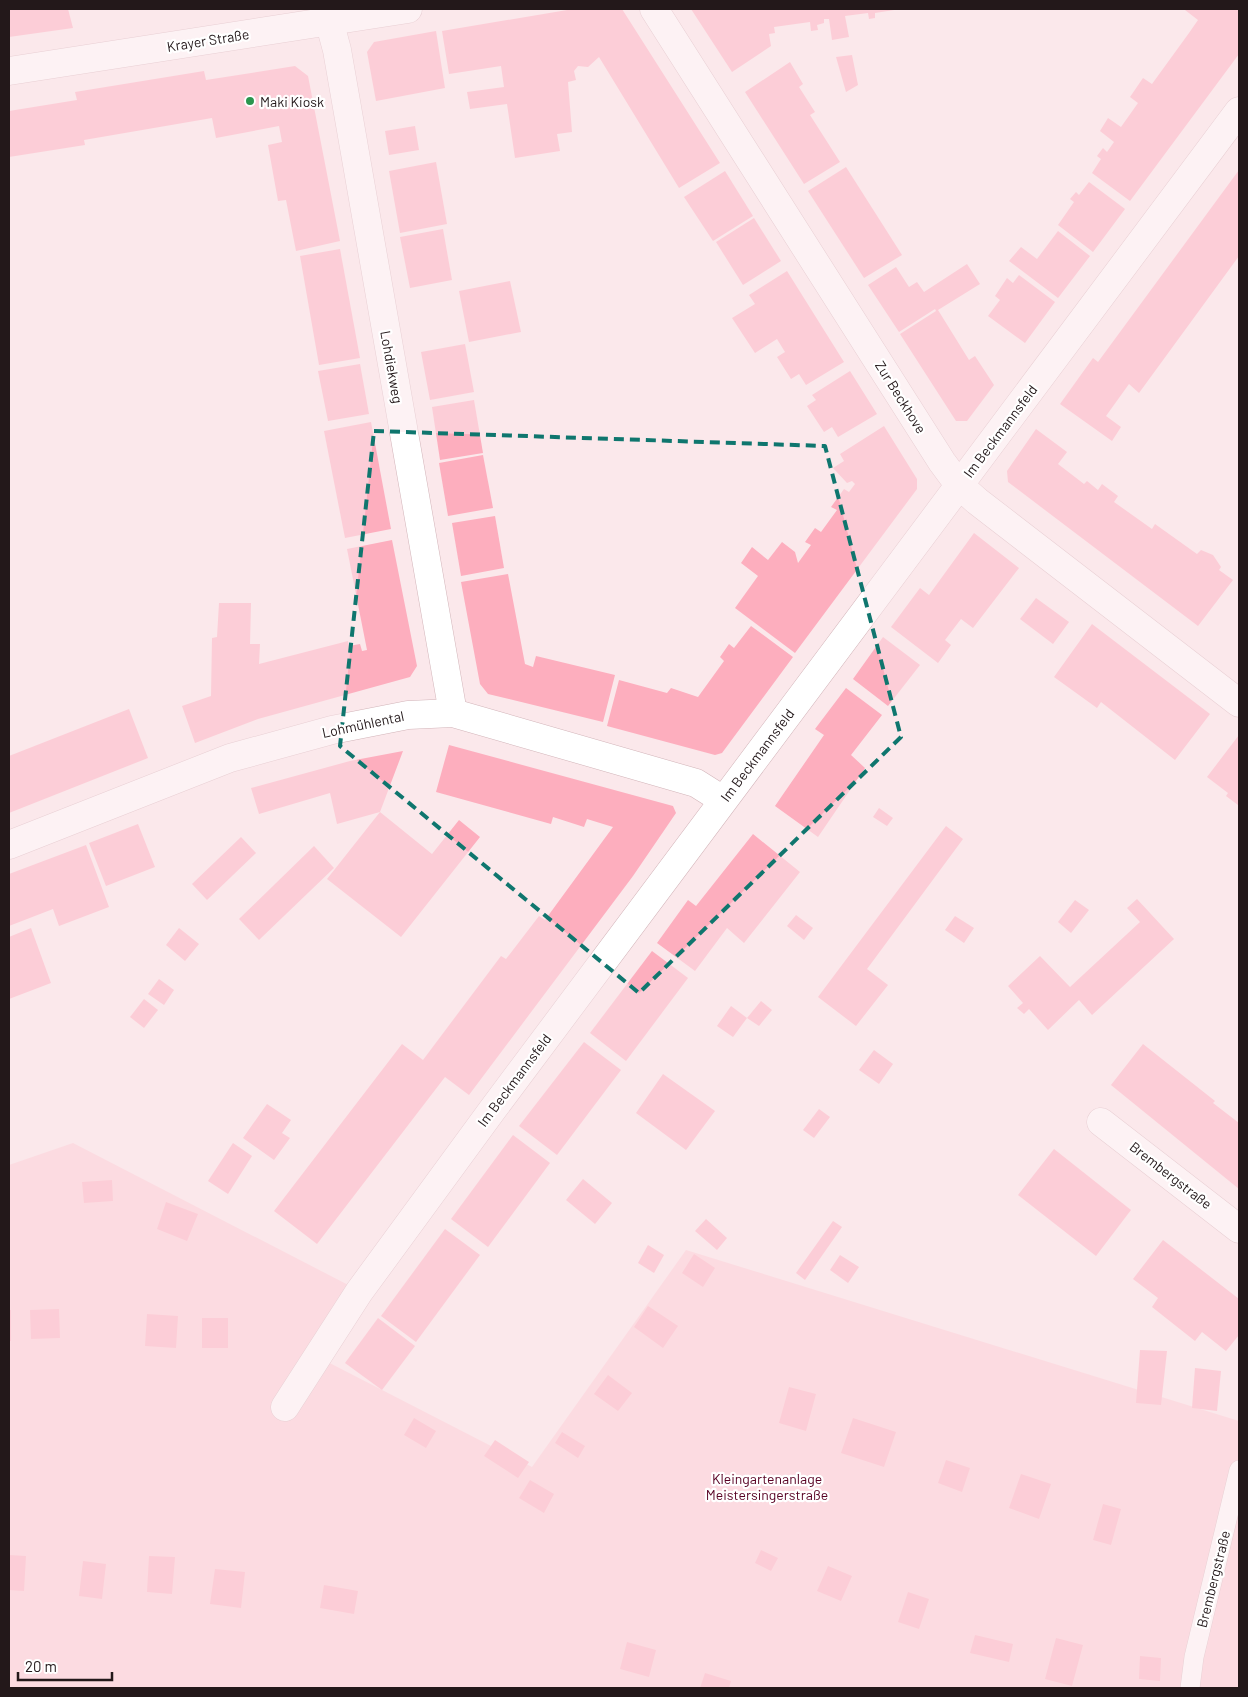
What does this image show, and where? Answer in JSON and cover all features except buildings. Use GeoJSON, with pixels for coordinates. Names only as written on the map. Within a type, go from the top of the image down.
{"type":"FeatureCollection","features":[{"type":"Feature","properties":{"kind":"street","name":"Krayer Straße"},"geometry":{"type":"LineString","coordinates":[[9,71],[328,15],[408,9]]}},
{"type":"Feature","properties":{"kind":"street","name":"Zur Beckhove"},"geometry":{"type":"LineString","coordinates":[[654,9],[942,462],[960,485],[993,514],[1239,703]]}},
{"type":"Feature","properties":{"kind":"street","name":"Lohdiekweg"},"geometry":{"type":"LineString","coordinates":[[328,15],[453,713]]}},
{"type":"Feature","properties":{"kind":"street","name":"Im Beckmannsfeld"},"geometry":{"type":"LineString","coordinates":[[285,1407],[359,1292],[723,800],[1239,111]]}},
{"type":"Feature","properties":{"kind":"street","name":"Lohmühlental"},"geometry":{"type":"LineString","coordinates":[[9,845],[230,758],[332,730],[408,714],[453,713],[696,783],[723,800]]}},
{"type":"Feature","properties":{"kind":"street","name":"Brembergstraße"},"geometry":{"type":"LineString","coordinates":[[1101,1122],[1239,1229]]}},
{"type":"Feature","properties":{"kind":"lane","name":"Brembergstraße"},"geometry":{"type":"LineString","coordinates":[[1190,1688],[1194,1657],[1239,1470]]}},
{"type":"Feature","properties":{"kind":"highlighted area"},"geometry":{"type":"Polygon","coordinates":[[[374,431],[825,446],[901,737],[639,993],[340,746],[374,431]]]}},
{"type":"Feature","properties":{"kind":"green space","name":"Kleingartenanlage Meistersingerstraße"},"geometry":{"type":"Polygon","coordinates":[[[73,1143],[358,1290],[316,1356],[532,1467],[686,1250],[1239,1421],[1239,1688],[9,1688],[9,1165],[73,1143]]]}},
{"type":"Feature","properties":{"kind":"place","name":"Maki Kiosk"},"geometry":{"type":"Point","coordinates":[250,101]}}]}
